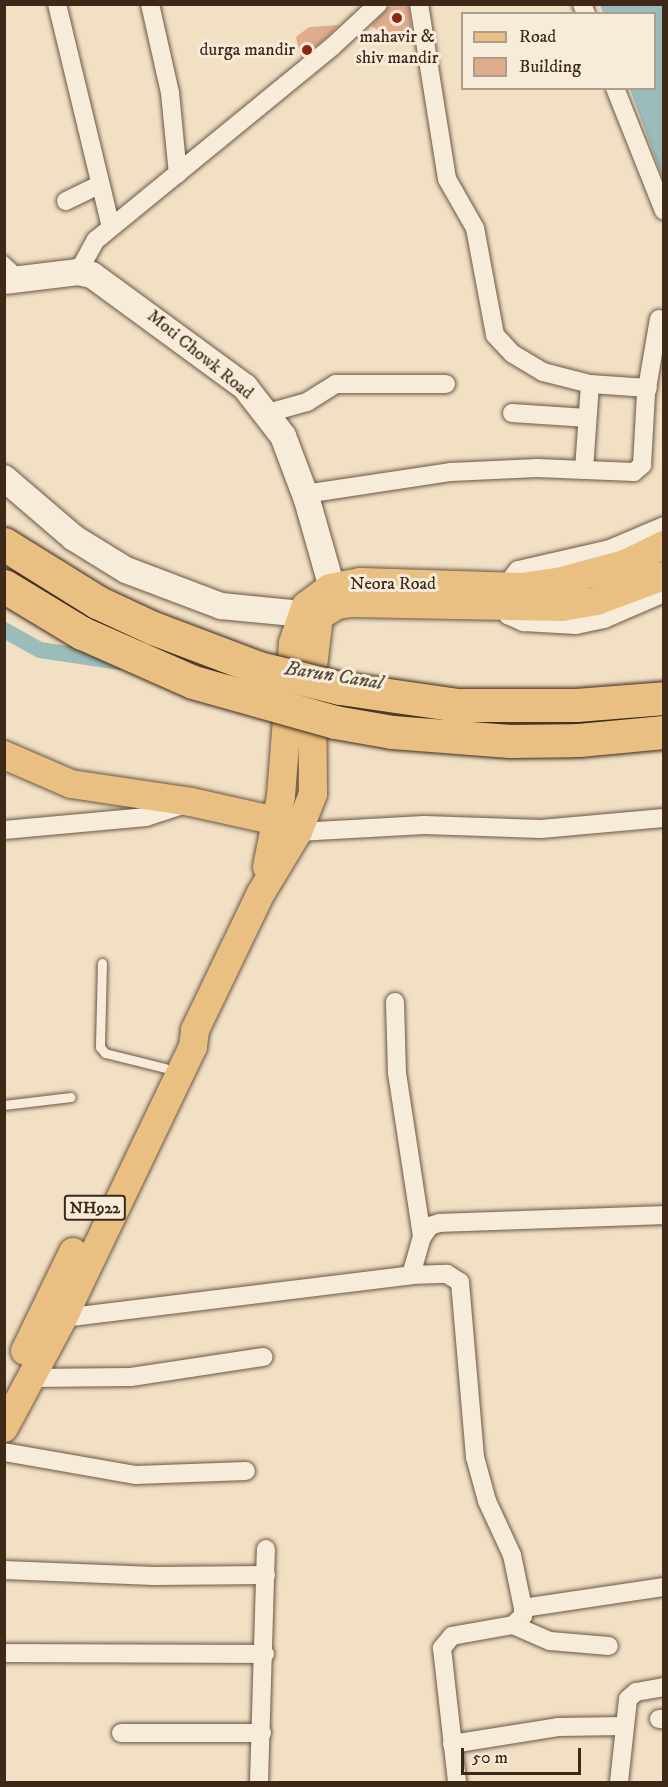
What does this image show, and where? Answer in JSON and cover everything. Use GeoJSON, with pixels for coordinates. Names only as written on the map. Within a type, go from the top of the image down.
{"type":"FeatureCollection","features":[{"type":"Feature","properties":{"kind":"highway"},"geometry":{"type":"LineString","coordinates":[[4,544],[88,596],[153,628],[259,668],[340,688],[458,705],[576,705],[663,698]]}},
{"type":"Feature","properties":{"kind":"highway"},"geometry":{"type":"LineString","coordinates":[[4,586],[82,633],[193,682],[335,722],[392,732],[510,741],[579,740],[663,732]]}},
{"type":"Feature","properties":{"kind":"main road"},"geometry":{"type":"LineString","coordinates":[[513,598],[587,577],[663,545]]}},
{"type":"Feature","properties":{"kind":"main road"},"geometry":{"type":"LineString","coordinates":[[4,755],[71,784],[285,816],[313,794],[302,672],[318,616],[334,597],[513,598],[562,608],[596,601],[663,576]]}},
{"type":"Feature","properties":{"kind":"main road","name":"Neora Road"},"geometry":{"type":"LineString","coordinates":[[195,1030],[261,893],[285,816],[302,672],[293,643],[302,614],[306,606],[334,597]]}},
{"type":"Feature","properties":{"kind":"main road"},"geometry":{"type":"LineString","coordinates":[[4,1428],[63,1318],[193,1047],[195,1030]]}},
{"type":"Feature","properties":{"kind":"main road","name":"NH922"},"geometry":{"type":"LineString","coordinates":[[4,1393],[165,1068],[181,1040],[195,1030]]}},
{"type":"Feature","properties":{"kind":"street"},"geometry":{"type":"LineString","coordinates":[[57,4],[111,227]]}},
{"type":"Feature","properties":{"kind":"street"},"geometry":{"type":"LineString","coordinates":[[150,4],[170,93],[178,174]]}},
{"type":"Feature","properties":{"kind":"street"},"geometry":{"type":"LineString","coordinates":[[78,272],[87,250],[111,227],[178,174],[378,4]]}},
{"type":"Feature","properties":{"kind":"street"},"geometry":{"type":"LineString","coordinates":[[419,4],[447,179],[475,228],[495,335],[528,364],[590,384],[648,388]]}},
{"type":"Feature","properties":{"kind":"street"},"geometry":{"type":"LineString","coordinates":[[616,90],[663,211]]}},
{"type":"Feature","properties":{"kind":"street"},"geometry":{"type":"LineString","coordinates":[[66,201],[99,185]]}},
{"type":"Feature","properties":{"kind":"street","name":"Moti Chowk Road"},"geometry":{"type":"LineString","coordinates":[[15,281],[78,272],[103,280],[205,354],[268,413],[283,436],[305,494],[334,597]]}},
{"type":"Feature","properties":{"kind":"street"},"geometry":{"type":"LineString","coordinates":[[305,494],[451,472],[584,470],[627,473],[639,470],[648,388],[659,319]]}},
{"type":"Feature","properties":{"kind":"street"},"geometry":{"type":"LineString","coordinates":[[268,413],[307,402],[336,384],[446,384]]}},
{"type":"Feature","properties":{"kind":"street"},"geometry":{"type":"LineString","coordinates":[[584,470],[590,384]]}},
{"type":"Feature","properties":{"kind":"street"},"geometry":{"type":"LineString","coordinates":[[512,413],[587,418]]}},
{"type":"Feature","properties":{"kind":"street"},"geometry":{"type":"LineString","coordinates":[[4,478],[74,538],[126,570],[221,606],[302,614]]}},
{"type":"Feature","properties":{"kind":"street"},"geometry":{"type":"LineString","coordinates":[[663,526],[610,549],[529,565],[510,577],[513,598],[508,615],[523,622],[576,625],[604,618],[663,593]]}},
{"type":"Feature","properties":{"kind":"street"},"geometry":{"type":"LineString","coordinates":[[4,830],[146,817],[190,802]]}},
{"type":"Feature","properties":{"kind":"street"},"geometry":{"type":"LineString","coordinates":[[285,816],[541,830],[663,818]]}},
{"type":"Feature","properties":{"kind":"street"},"geometry":{"type":"LineString","coordinates":[[395,1002],[397,1073],[422,1237]]}},
{"type":"Feature","properties":{"kind":"street"},"geometry":{"type":"LineString","coordinates":[[411,1275],[422,1237],[430,1226],[439,1223],[663,1215]]}},
{"type":"Feature","properties":{"kind":"street"},"geometry":{"type":"LineString","coordinates":[[63,1318],[411,1275],[447,1274],[460,1282],[475,1457],[487,1502],[514,1561],[523,1608],[523,1616],[513,1625]]}},
{"type":"Feature","properties":{"kind":"street"},"geometry":{"type":"LineString","coordinates":[[31,1378],[130,1377],[264,1358]]}},
{"type":"Feature","properties":{"kind":"street"},"geometry":{"type":"LineString","coordinates":[[4,1452],[136,1475],[246,1471]]}},
{"type":"Feature","properties":{"kind":"street"},"geometry":{"type":"LineString","coordinates":[[259,1782],[265,1654],[266,1550]]}},
{"type":"Feature","properties":{"kind":"street"},"geometry":{"type":"LineString","coordinates":[[4,1570],[154,1576],[266,1575]]}},
{"type":"Feature","properties":{"kind":"street"},"geometry":{"type":"LineString","coordinates":[[523,1608],[663,1587]]}},
{"type":"Feature","properties":{"kind":"street"},"geometry":{"type":"LineString","coordinates":[[457,1782],[441,1659],[446,1641],[463,1633],[513,1625],[550,1641],[609,1646]]}},
{"type":"Feature","properties":{"kind":"street"},"geometry":{"type":"LineString","coordinates":[[4,1653],[265,1654]]}},
{"type":"Feature","properties":{"kind":"street"},"geometry":{"type":"LineString","coordinates":[[619,1782],[624,1726],[632,1694],[663,1688]]}},
{"type":"Feature","properties":{"kind":"street"},"geometry":{"type":"LineString","coordinates":[[452,1744],[558,1727],[624,1726]]}},
{"type":"Feature","properties":{"kind":"street"},"geometry":{"type":"LineString","coordinates":[[121,1733],[262,1733]]}},
{"type":"Feature","properties":{"kind":"lane"},"geometry":{"type":"LineString","coordinates":[[4,260],[15,281]]}},
{"type":"Feature","properties":{"kind":"lane"},"geometry":{"type":"LineString","coordinates":[[102,963],[99,1047],[105,1053],[165,1068]]}},
{"type":"Feature","properties":{"kind":"lane"},"geometry":{"type":"LineString","coordinates":[[4,1105],[71,1097]]}},
{"type":"Feature","properties":{"kind":"water"},"geometry":{"type":"Polygon","coordinates":[[[600,5],[663,5],[663,179],[630,90],[656,90],[656,12],[603,12],[600,5]]]}},
{"type":"Feature","properties":{"kind":"building","name":"mahavir & shiv mandir"},"geometry":{"type":"Polygon","coordinates":[[[408,4],[412,30],[389,36],[371,26],[389,7],[408,4]]]}},
{"type":"Feature","properties":{"kind":"building","name":"durga mandir"},"geometry":{"type":"Polygon","coordinates":[[[339,25],[301,58],[296,37],[309,27],[339,25]]]}},
{"type":"Feature","properties":{"kind":"waterway","name":"Barun Canal"},"geometry":{"type":"LineString","coordinates":[[4,630],[40,650],[120,662]]}},
{"type":"Feature","properties":{"kind":"place","name":"mahavir & shiv mandir"},"geometry":{"type":"Point","coordinates":[397,18]}},
{"type":"Feature","properties":{"kind":"place","name":"durga mandir"},"geometry":{"type":"Point","coordinates":[307,50]}}]}
